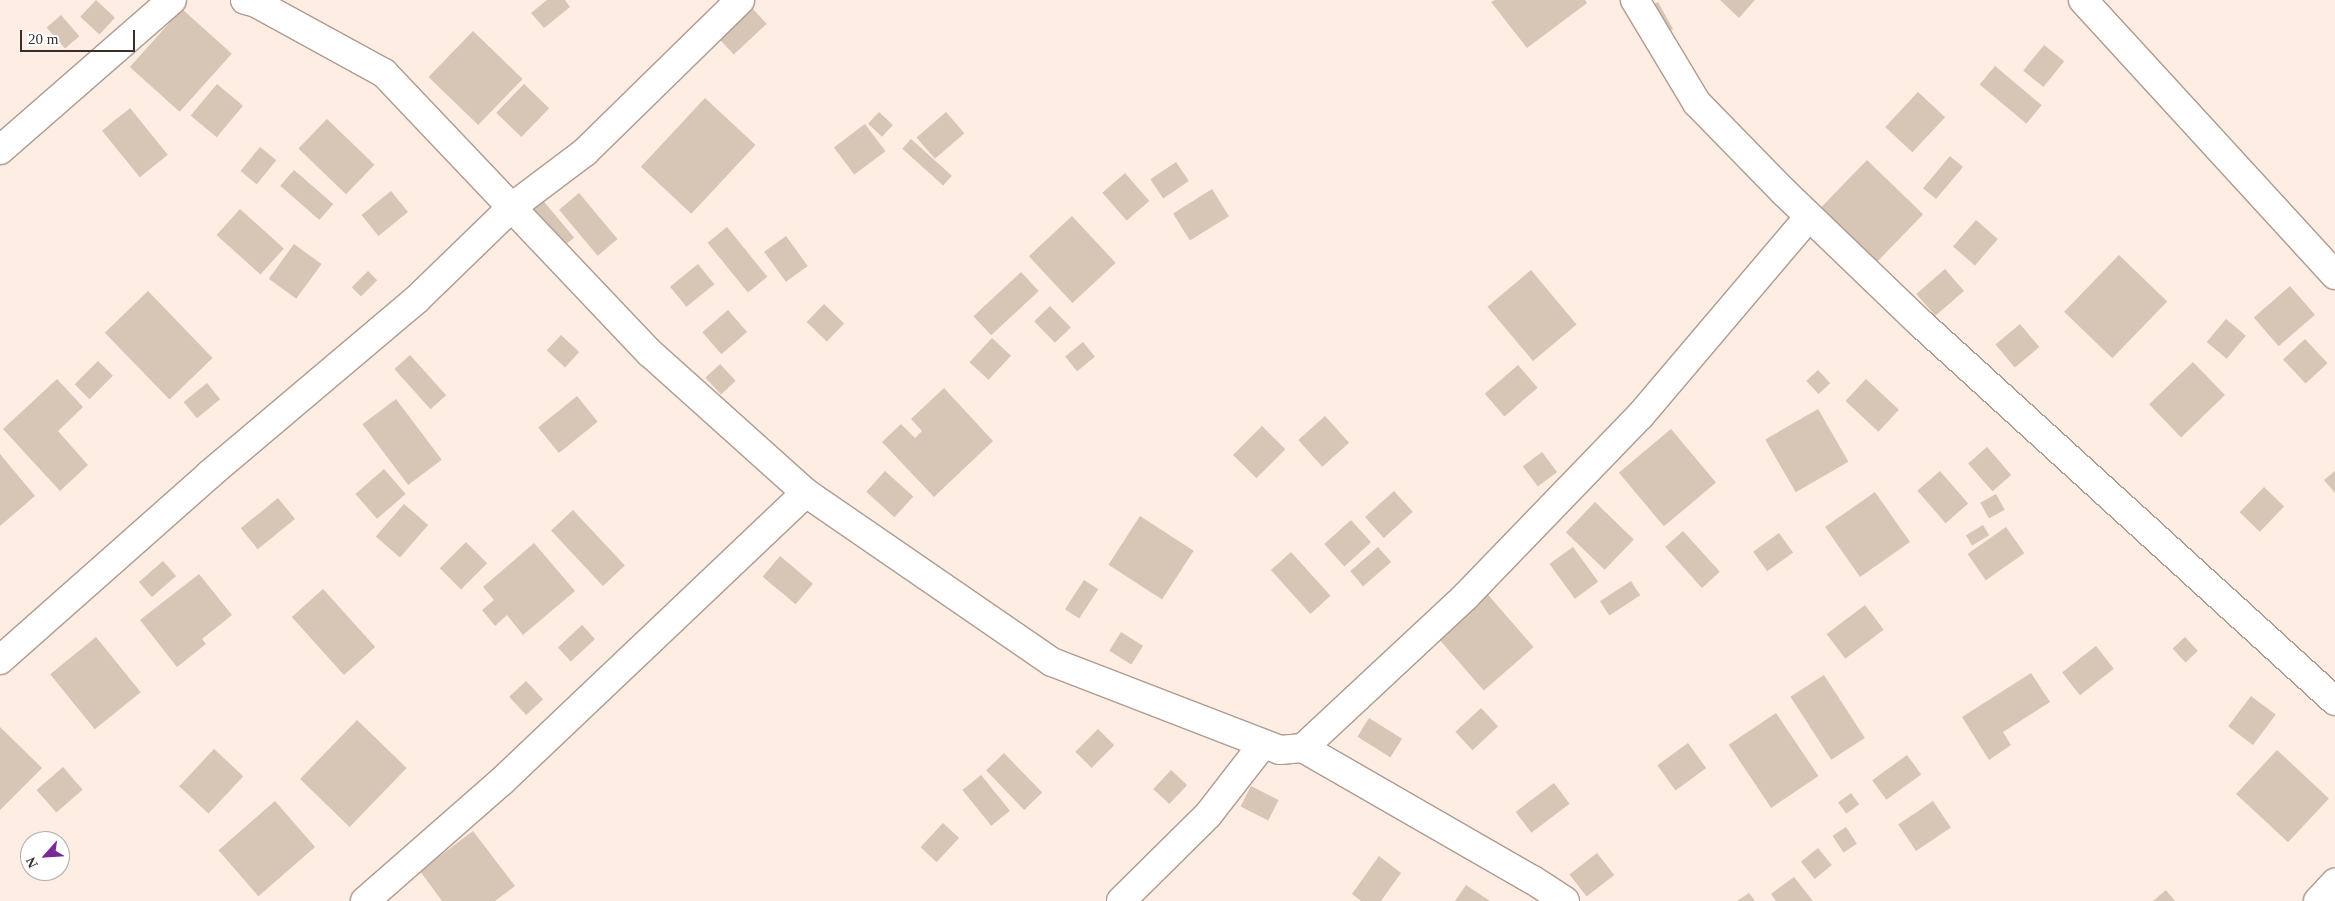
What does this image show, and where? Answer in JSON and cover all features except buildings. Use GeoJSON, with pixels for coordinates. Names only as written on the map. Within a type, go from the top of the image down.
{"type":"FeatureCollection","features":[{"type":"Feature","properties":{"kind":"street"},"geometry":{"type":"LineString","coordinates":[[0,150],[172,0]]}},
{"type":"Feature","properties":{"kind":"street"},"geometry":{"type":"LineString","coordinates":[[0,660],[210,474],[416,300],[512,207],[585,152],[740,0]]}},
{"type":"Feature","properties":{"kind":"street"},"geometry":{"type":"LineString","coordinates":[[1635,0],[1697,103],[1809,217],[1918,321],[2335,701]]}},
{"type":"Feature","properties":{"kind":"street"},"geometry":{"type":"LineString","coordinates":[[2084,0],[2335,275]]}},
{"type":"Feature","properties":{"kind":"street"},"geometry":{"type":"LineString","coordinates":[[253,1],[384,73],[650,353],[806,493],[1052,662],[1280,750],[1303,748],[1533,880],[1565,901]]}},
{"type":"Feature","properties":{"kind":"street"},"geometry":{"type":"LineString","coordinates":[[1303,748],[1466,596],[1640,416],[1809,217]]}},
{"type":"Feature","properties":{"kind":"street"},"geometry":{"type":"LineString","coordinates":[[365,901],[501,782],[806,493]]}},
{"type":"Feature","properties":{"kind":"street"},"geometry":{"type":"LineString","coordinates":[[1121,901],[1208,815],[1263,744]]}},
{"type":"Feature","properties":{"kind":"street"},"geometry":{"type":"LineString","coordinates":[[2318,901],[2335,883]]}}]}
